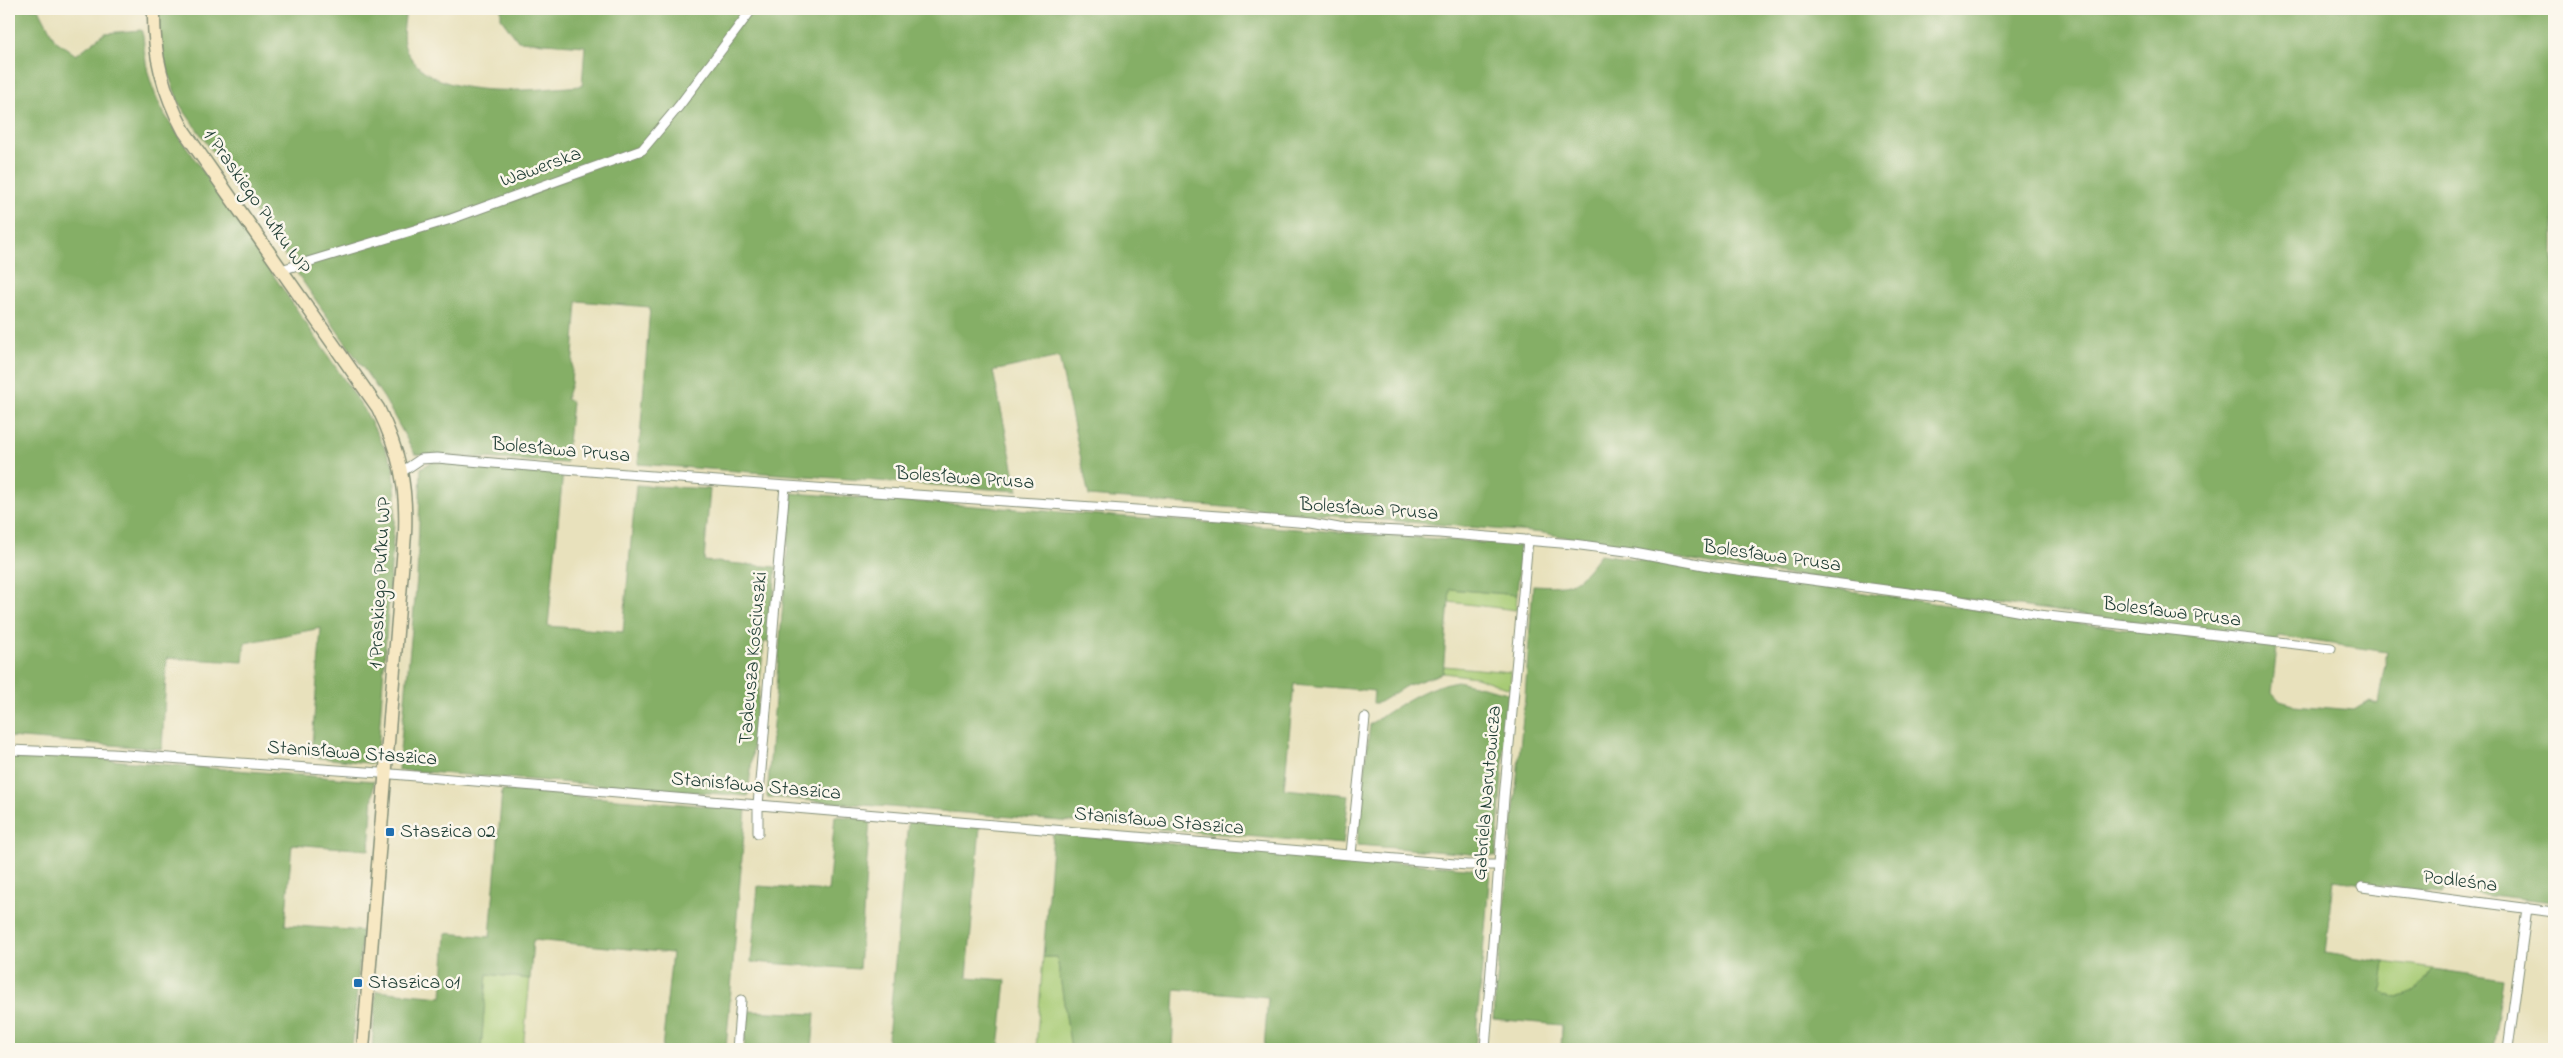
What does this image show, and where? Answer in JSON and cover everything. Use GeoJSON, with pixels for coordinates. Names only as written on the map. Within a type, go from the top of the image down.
{"type":"FeatureCollection","features":[{"type":"Feature","properties":{"kind":"street","name":"1 Praskiego Pułku WP"},"geometry":{"type":"LineString","coordinates":[[154,9],[153,27],[158,67],[171,107],[184,131],[378,408],[393,440],[402,471],[406,496],[405,534],[363,1049]]}},
{"type":"Feature","properties":{"kind":"street","name":"Wawerska"},"geometry":{"type":"LineString","coordinates":[[281,270],[451,219],[642,150],[679,106],[752,9]]}},
{"type":"Feature","properties":{"kind":"street","name":"Bolesława Prusa"},"geometry":{"type":"LineString","coordinates":[[402,471],[421,459],[438,458],[785,486],[1024,500],[1302,522],[1339,528],[1528,540],[1634,552],[1715,567],[1938,597],[2039,615],[2331,648]]}},
{"type":"Feature","properties":{"kind":"street","name":"Tadeusza Kościuszki"},"geometry":{"type":"LineString","coordinates":[[758,833],[758,805],[785,486]]}},
{"type":"Feature","properties":{"kind":"street","name":"Gabriela Narutowicza"},"geometry":{"type":"LineString","coordinates":[[1485,1049],[1499,865],[1528,540]]}},
{"type":"Feature","properties":{"kind":"street"},"geometry":{"type":"LineString","coordinates":[[1351,854],[1365,718]]}},
{"type":"Feature","properties":{"kind":"street","name":"Stanisława Staszica"},"geometry":{"type":"LineString","coordinates":[[9,750],[112,754],[386,774],[1467,865],[1499,865]]}},
{"type":"Feature","properties":{"kind":"street","name":"Podleśna"},"geometry":{"type":"LineString","coordinates":[[2362,887],[2554,912]]}},
{"type":"Feature","properties":{"kind":"street"},"geometry":{"type":"LineString","coordinates":[[2508,1049],[2527,908]]}},
{"type":"Feature","properties":{"kind":"street"},"geometry":{"type":"LineString","coordinates":[[737,1049],[741,1000]]}},
{"type":"Feature","properties":{"kind":"green space"},"geometry":{"type":"Polygon","coordinates":[[[9,9],[39,9],[55,40],[76,55],[105,33],[141,30],[150,79],[165,115],[364,409],[393,464],[396,496],[377,764],[311,757],[321,628],[245,643],[243,662],[167,658],[162,749],[9,737],[9,9]]]}},
{"type":"Feature","properties":{"kind":"green space"},"geometry":{"type":"Polygon","coordinates":[[[157,9],[406,9],[403,39],[405,47],[417,65],[436,78],[458,86],[510,90],[582,86],[585,46],[518,41],[501,18],[501,9],[2554,9],[2554,902],[2444,890],[2441,894],[2333,880],[2325,953],[2385,962],[2381,992],[2390,996],[2398,997],[2412,993],[2423,983],[2433,969],[2503,979],[2493,1049],[1561,1049],[1562,1025],[1493,1019],[1525,697],[1533,585],[1557,586],[1572,582],[1585,573],[1600,554],[2021,616],[2277,647],[2272,692],[2280,701],[2294,705],[2354,710],[2369,701],[2378,704],[2387,652],[2278,636],[2277,641],[1709,564],[1543,533],[1089,496],[1059,357],[993,371],[1018,491],[638,464],[650,307],[577,301],[571,384],[566,399],[572,402],[566,463],[415,454],[384,398],[180,105],[160,45],[157,9]]]}},
{"type":"Feature","properties":{"kind":"green space"},"geometry":{"type":"Polygon","coordinates":[[[432,462],[563,472],[548,626],[623,632],[636,485],[710,489],[704,561],[776,567],[770,642],[764,642],[748,796],[398,770],[417,578],[421,468],[432,462]]]}},
{"type":"Feature","properties":{"kind":"green space"},"geometry":{"type":"Polygon","coordinates":[[[792,493],[1521,545],[1517,595],[1450,589],[1443,673],[1406,686],[1378,703],[1373,703],[1374,691],[1294,684],[1284,789],[1349,795],[1343,844],[767,797],[792,493]]]}},
{"type":"Feature","properties":{"kind":"green space"},"geometry":{"type":"Polygon","coordinates":[[[1450,589],[1517,595],[1516,610],[1449,602],[1450,589]]]}},
{"type":"Feature","properties":{"kind":"green space"},"geometry":{"type":"Polygon","coordinates":[[[1444,666],[1511,672],[1510,689],[1476,677],[1443,673],[1444,666]]]}},
{"type":"Feature","properties":{"kind":"green space"},"geometry":{"type":"Polygon","coordinates":[[[1457,681],[1508,693],[1496,856],[1357,845],[1370,724],[1422,692],[1457,681]]]}},
{"type":"Feature","properties":{"kind":"green space"},"geometry":{"type":"Polygon","coordinates":[[[9,752],[374,781],[369,850],[292,844],[285,925],[362,931],[352,1049],[9,1049],[9,752]]]}},
{"type":"Feature","properties":{"kind":"green space"},"geometry":{"type":"Polygon","coordinates":[[[502,790],[746,809],[726,1049],[662,1049],[672,953],[533,940],[530,979],[487,974],[481,1049],[372,1049],[376,991],[442,997],[446,933],[490,937],[502,790]]]}},
{"type":"Feature","properties":{"kind":"green space"},"geometry":{"type":"Polygon","coordinates":[[[835,816],[870,819],[859,969],[751,962],[758,886],[828,891],[835,816]]]}},
{"type":"Feature","properties":{"kind":"green space"},"geometry":{"type":"Polygon","coordinates":[[[908,822],[980,827],[967,977],[1006,980],[999,1049],[887,1049],[908,822]]]}},
{"type":"Feature","properties":{"kind":"green space"},"geometry":{"type":"Polygon","coordinates":[[[1053,834],[1490,870],[1475,1049],[1264,1049],[1268,997],[1175,989],[1172,1049],[1071,1049],[1057,957],[1043,957],[1053,834]]]}},
{"type":"Feature","properties":{"kind":"green space"},"geometry":{"type":"Polygon","coordinates":[[[1043,957],[1057,957],[1071,1049],[1036,1049],[1043,957]]]}},
{"type":"Feature","properties":{"kind":"green space"},"geometry":{"type":"Polygon","coordinates":[[[2385,962],[2433,969],[2423,983],[2411,993],[2405,996],[2389,996],[2380,993],[2385,962]]]}},
{"type":"Feature","properties":{"kind":"green space"},"geometry":{"type":"Polygon","coordinates":[[[487,974],[530,979],[523,1049],[481,1049],[487,974]]]}},
{"type":"Feature","properties":{"kind":"green space"},"geometry":{"type":"Polygon","coordinates":[[[747,1011],[815,1014],[812,1049],[744,1049],[747,1011]]]}},
{"type":"Feature","properties":{"kind":"place","name":"Staszica 02"},"geometry":{"type":"Point","coordinates":[390,832]}},
{"type":"Feature","properties":{"kind":"place","name":"Staszica 01"},"geometry":{"type":"Point","coordinates":[358,983]}}]}
